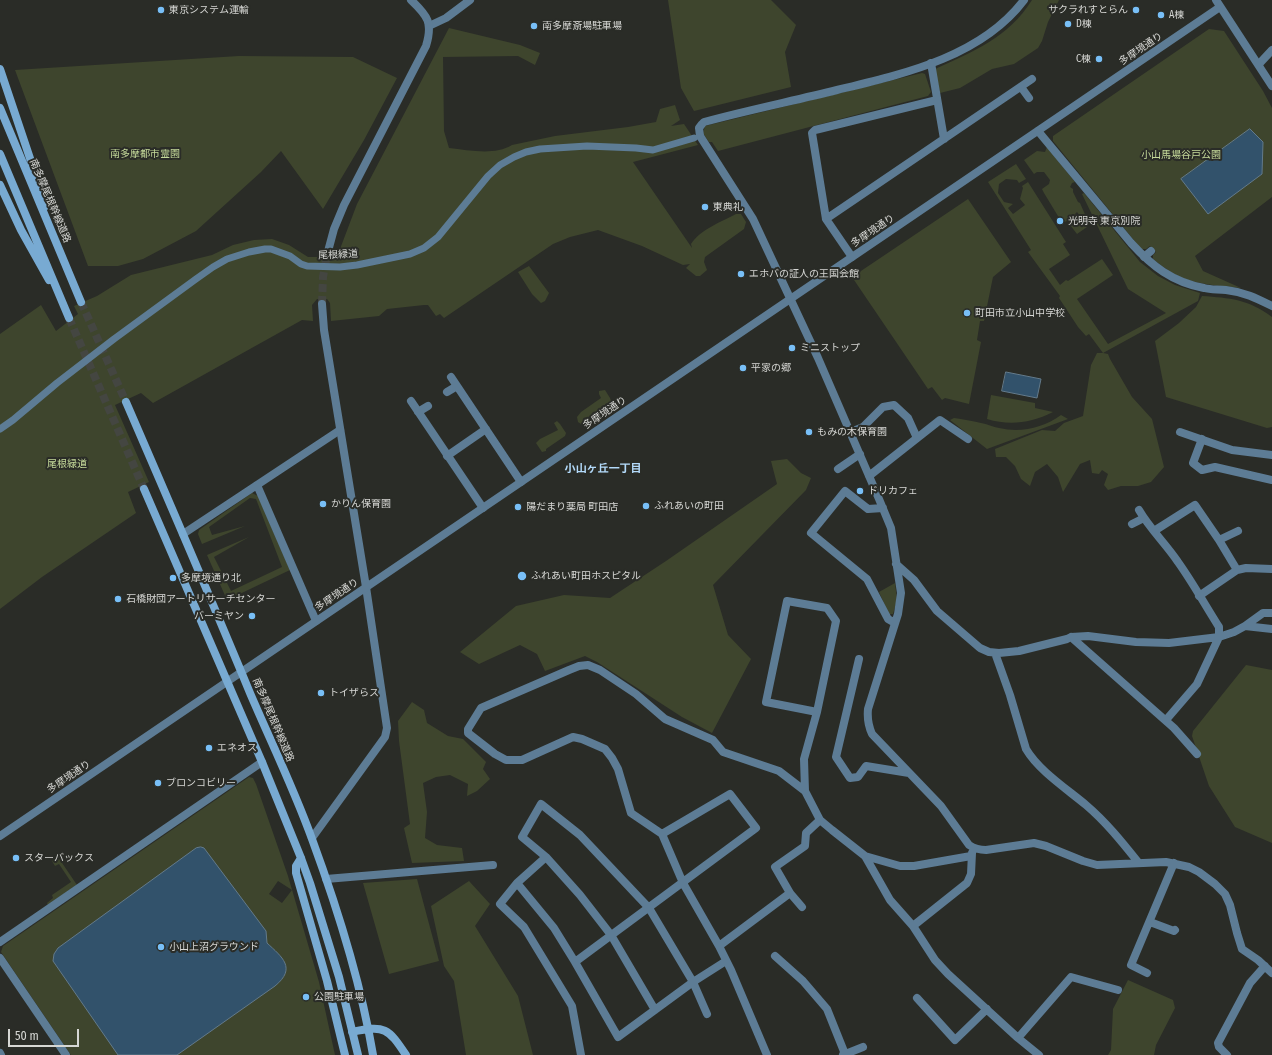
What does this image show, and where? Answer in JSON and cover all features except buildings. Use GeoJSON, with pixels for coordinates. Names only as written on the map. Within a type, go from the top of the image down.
{"type":"FeatureCollection","features":[{"type":"Feature","properties":{"kind":"main road"},"geometry":{"type":"LineString","coordinates":[[0,70],[66,267]]}},
{"type":"Feature","properties":{"kind":"main road","name":"南多摩尾根幹線道路"},"geometry":{"type":"LineString","coordinates":[[0,108],[81,302]]}},
{"type":"Feature","properties":{"kind":"main road"},"geometry":{"type":"LineString","coordinates":[[0,154],[70,318],[21,230],[1,188]]}},
{"type":"Feature","properties":{"kind":"main road","name":"南多摩尾根幹線道路"},"geometry":{"type":"LineString","coordinates":[[126,402],[312,838],[351,962],[368,1028],[373,1055]]}},
{"type":"Feature","properties":{"kind":"main road"},"geometry":{"type":"LineString","coordinates":[[144,489],[262,762],[301,858],[334,959],[358,1055]]}},
{"type":"Feature","properties":{"kind":"main road"},"geometry":{"type":"LineString","coordinates":[[301,858],[296,866],[296,873],[327,981],[345,1055]]}},
{"type":"Feature","properties":{"kind":"main road"},"geometry":{"type":"LineString","coordinates":[[352,1032],[368,1028],[380,1028],[385,1030],[395,1039],[406,1055]]}},
{"type":"Feature","properties":{"kind":"street"},"geometry":{"type":"LineString","coordinates":[[327,255],[334,229],[344,205],[426,46],[429,37],[428,19],[423,11],[411,0]]}},
{"type":"Feature","properties":{"kind":"street"},"geometry":{"type":"LineString","coordinates":[[429,26],[446,18],[470,0]]}},
{"type":"Feature","properties":{"kind":"street"},"geometry":{"type":"LineString","coordinates":[[913,926],[967,883],[971,874],[972,852],[969,845],[941,806],[872,734],[869,727],[867,718],[898,614],[901,593],[891,528],[860,454],[791,299],[753,219],[697,137],[699,128],[704,122],[883,79],[931,63],[960,51],[985,37],[1007,20],[1024,0]]}},
{"type":"Feature","properties":{"kind":"street"},"geometry":{"type":"LineString","coordinates":[[1218,4],[1272,86]]}},
{"type":"Feature","properties":{"kind":"street","name":"多摩境通り"},"geometry":{"type":"LineString","coordinates":[[0,836],[1038,131],[1218,4]]}},
{"type":"Feature","properties":{"kind":"street"},"geometry":{"type":"LineString","coordinates":[[1258,64],[1272,50]]}},
{"type":"Feature","properties":{"kind":"street"},"geometry":{"type":"LineString","coordinates":[[931,63],[944,139]]}},
{"type":"Feature","properties":{"kind":"street"},"geometry":{"type":"LineString","coordinates":[[826,219],[1032,79]]}},
{"type":"Feature","properties":{"kind":"street"},"geometry":{"type":"LineString","coordinates":[[1021,87],[1029,98]]}},
{"type":"Feature","properties":{"kind":"street"},"geometry":{"type":"LineString","coordinates":[[852,257],[826,219],[812,133],[815,130],[937,100]]}},
{"type":"Feature","properties":{"kind":"street"},"geometry":{"type":"LineString","coordinates":[[1038,131],[1144,258],[1160,271],[1181,281],[1204,288],[1248,294],[1272,306]]}},
{"type":"Feature","properties":{"kind":"street","name":"尾根緑道"},"geometry":{"type":"LineString","coordinates":[[0,429],[114,338],[213,267],[228,259],[249,252],[271,249],[290,256],[301,264],[307,266],[340,267],[410,254],[424,248],[438,237],[488,176],[500,165],[520,154],[540,149],[587,146],[653,150],[697,137]]}},
{"type":"Feature","properties":{"kind":"street"},"geometry":{"type":"LineString","coordinates":[[1144,258],[1152,251]]}},
{"type":"Feature","properties":{"kind":"street"},"geometry":{"type":"LineString","coordinates":[[312,838],[385,737],[387,728],[366,587],[324,330],[322,304]]}},
{"type":"Feature","properties":{"kind":"street"},"geometry":{"type":"LineString","coordinates":[[451,377],[521,482]]}},
{"type":"Feature","properties":{"kind":"street"},"geometry":{"type":"LineString","coordinates":[[447,392],[456,386]]}},
{"type":"Feature","properties":{"kind":"street"},"geometry":{"type":"LineString","coordinates":[[411,402],[483,508]]}},
{"type":"Feature","properties":{"kind":"street"},"geometry":{"type":"LineString","coordinates":[[850,432],[863,427],[884,407],[894,405],[908,418],[917,438]]}},
{"type":"Feature","properties":{"kind":"street"},"geometry":{"type":"LineString","coordinates":[[418,412],[428,406]]}},
{"type":"Feature","properties":{"kind":"street"},"geometry":{"type":"LineString","coordinates":[[869,476],[940,420],[968,439]]}},
{"type":"Feature","properties":{"kind":"street"},"geometry":{"type":"LineString","coordinates":[[448,456],[486,429]]}},
{"type":"Feature","properties":{"kind":"street"},"geometry":{"type":"LineString","coordinates":[[183,534],[340,430]]}},
{"type":"Feature","properties":{"kind":"street"},"geometry":{"type":"LineString","coordinates":[[1180,432],[1232,450],[1272,455]]}},
{"type":"Feature","properties":{"kind":"street"},"geometry":{"type":"LineString","coordinates":[[1202,440],[1193,463],[1202,470],[1215,467],[1272,480]]}},
{"type":"Feature","properties":{"kind":"street"},"geometry":{"type":"LineString","coordinates":[[838,469],[860,454]]}},
{"type":"Feature","properties":{"kind":"street"},"geometry":{"type":"LineString","coordinates":[[257,484],[316,621]]}},
{"type":"Feature","properties":{"kind":"street"},"geometry":{"type":"LineString","coordinates":[[883,508],[868,509],[845,491],[811,533],[867,579],[888,619],[895,623]]}},
{"type":"Feature","properties":{"kind":"street"},"geometry":{"type":"LineString","coordinates":[[1154,531],[1195,505],[1237,570]]}},
{"type":"Feature","properties":{"kind":"street"},"geometry":{"type":"LineString","coordinates":[[1139,510],[1154,531],[1167,545],[1219,627],[1219,637],[1197,684],[1166,720]]}},
{"type":"Feature","properties":{"kind":"street"},"geometry":{"type":"LineString","coordinates":[[1132,524],[1144,518]]}},
{"type":"Feature","properties":{"kind":"street"},"geometry":{"type":"LineString","coordinates":[[1219,540],[1238,531]]}},
{"type":"Feature","properties":{"kind":"street"},"geometry":{"type":"LineString","coordinates":[[896,564],[914,580],[937,611],[980,648],[995,653],[1020,651],[1067,640],[1071,637],[1088,636],[1136,642],[1169,643],[1219,637],[1234,632],[1263,613],[1272,613]]}},
{"type":"Feature","properties":{"kind":"street"},"geometry":{"type":"LineString","coordinates":[[1199,596],[1237,570],[1246,568],[1272,569]]}},
{"type":"Feature","properties":{"kind":"street"},"geometry":{"type":"LineString","coordinates":[[805,791],[804,758],[817,712],[836,621],[827,608],[787,601],[766,702],[817,712]]}},
{"type":"Feature","properties":{"kind":"street"},"geometry":{"type":"LineString","coordinates":[[1245,626],[1272,629]]}},
{"type":"Feature","properties":{"kind":"street"},"geometry":{"type":"LineString","coordinates":[[1071,637],[1166,720],[1197,754]]}},
{"type":"Feature","properties":{"kind":"street"},"geometry":{"type":"LineString","coordinates":[[995,653],[1010,695],[1026,749],[1030,757],[1104,822],[1115,833],[1138,862]]}},
{"type":"Feature","properties":{"kind":"street"},"geometry":{"type":"LineString","coordinates":[[859,659],[836,756],[850,778],[858,778],[866,766],[909,773]]}},
{"type":"Feature","properties":{"kind":"street"},"geometry":{"type":"LineString","coordinates":[[767,1055],[731,970],[683,883],[662,834],[631,813],[618,769],[605,749],[582,739],[573,737],[522,760],[506,760],[495,754],[468,733],[468,729],[481,708],[569,670],[579,666],[588,665],[600,670],[636,694],[664,719],[714,740],[723,752],[779,771],[805,791],[820,820],[865,856],[890,900],[913,926],[935,960],[948,974],[1018,1038],[1039,1055]]}},
{"type":"Feature","properties":{"kind":"street"},"geometry":{"type":"LineString","coordinates":[[0,942],[262,762]]}},
{"type":"Feature","properties":{"kind":"street"},"geometry":{"type":"LineString","coordinates":[[576,962],[756,828],[730,794],[662,834]]}},
{"type":"Feature","properties":{"kind":"street"},"geometry":{"type":"LineString","coordinates":[[655,1010],[611,935],[580,895],[546,857],[522,836],[541,804],[580,835],[649,908],[693,982],[707,1014]]}},
{"type":"Feature","properties":{"kind":"street"},"geometry":{"type":"LineString","coordinates":[[802,907],[790,893],[775,867],[805,846],[806,833],[820,820]]}},
{"type":"Feature","properties":{"kind":"street"},"geometry":{"type":"LineString","coordinates":[[865,856],[900,866],[914,866],[979,850],[1034,844],[1056,849],[1083,861],[1097,865],[1115,865],[1138,862],[1166,862],[1189,867],[1199,872],[1225,894],[1230,906],[1242,949],[1269,968],[1247,988],[1218,1043],[1219,1047],[1227,1055]]}},
{"type":"Feature","properties":{"kind":"street"},"geometry":{"type":"LineString","coordinates":[[546,857],[517,883],[500,904],[524,927],[572,1006],[581,1055]]}},
{"type":"Feature","properties":{"kind":"street"},"geometry":{"type":"LineString","coordinates":[[1147,973],[1131,965],[1174,863]]}},
{"type":"Feature","properties":{"kind":"street"},"geometry":{"type":"LineString","coordinates":[[326,879],[493,865]]}},
{"type":"Feature","properties":{"kind":"street"},"geometry":{"type":"LineString","coordinates":[[517,883],[554,928],[576,962],[618,1037],[693,982],[726,961]]}},
{"type":"Feature","properties":{"kind":"street"},"geometry":{"type":"LineString","coordinates":[[719,946],[790,893]]}},
{"type":"Feature","properties":{"kind":"street"},"geometry":{"type":"LineString","coordinates":[[1150,922],[1174,931],[1175,930]]}},
{"type":"Feature","properties":{"kind":"street"},"geometry":{"type":"LineString","coordinates":[[775,956],[802,981],[827,1009],[844,1055],[863,1047]]}},
{"type":"Feature","properties":{"kind":"street"},"geometry":{"type":"LineString","coordinates":[[0,958],[66,1055]]}},
{"type":"Feature","properties":{"kind":"street"},"geometry":{"type":"LineString","coordinates":[[1018,1038],[1071,977],[1118,990]]}},
{"type":"Feature","properties":{"kind":"street"},"geometry":{"type":"LineString","coordinates":[[917,998],[955,1040],[987,1009]]}},
{"type":"Feature","properties":{"kind":"green space"},"geometry":{"type":"Polygon","coordinates":[[[668,0],[771,0],[796,25],[785,52],[791,87],[694,111],[681,88],[668,0]]]}},
{"type":"Feature","properties":{"kind":"green space"},"geometry":{"type":"Polygon","coordinates":[[[1032,0],[1059,0],[1048,22],[1042,41],[1038,48],[1014,64],[992,69],[960,88],[940,93],[935,69],[977,49],[1001,34],[1023,13],[1032,0]]]}},
{"type":"Feature","properties":{"kind":"green space","name":"尾根緑道"},"geometry":{"type":"Polygon","coordinates":[[[449,28],[520,45],[540,53],[535,65],[518,56],[443,57],[444,131],[449,148],[473,151],[497,150],[512,145],[555,136],[656,122],[660,109],[675,105],[680,120],[671,126],[684,124],[698,145],[633,162],[692,248],[691,244],[700,234],[736,214],[741,214],[746,222],[744,229],[705,257],[704,262],[707,270],[700,276],[696,276],[686,268],[690,264],[683,265],[642,246],[598,230],[570,237],[553,244],[444,318],[440,314],[436,316],[428,305],[424,305],[387,309],[379,316],[331,321],[330,303],[327,299],[317,299],[312,305],[313,321],[302,320],[153,403],[141,393],[115,405],[149,482],[128,492],[136,513],[42,577],[0,609],[0,334],[41,305],[56,331],[78,314],[74,306],[97,296],[131,275],[212,255],[233,245],[254,240],[272,239],[289,245],[308,257],[344,257],[340,249],[357,204],[449,28]]]}},
{"type":"Feature","properties":{"kind":"green space","name":"小山馬場谷戸公園"},"geometry":{"type":"Polygon","coordinates":[[[1209,29],[1224,31],[1263,91],[1272,108],[1272,197],[1195,256],[1203,271],[1241,288],[1194,282],[1174,274],[1153,259],[1153,255],[1156,252],[1150,246],[1146,249],[1141,249],[1053,141],[1053,136],[1209,29]]]}},
{"type":"Feature","properties":{"kind":"green space","name":"南多摩都市霊園"},"geometry":{"type":"Polygon","coordinates":[[[239,56],[353,57],[397,78],[364,140],[323,209],[281,151],[261,172],[196,231],[143,259],[118,266],[88,266],[15,70],[239,56]]]}},
{"type":"Feature","properties":{"kind":"green space"},"geometry":{"type":"Polygon","coordinates":[[[922,73],[925,74],[931,92],[928,96],[718,151],[703,133],[705,126],[922,73]]]}},
{"type":"Feature","properties":{"kind":"green space"},"geometry":{"type":"Polygon","coordinates":[[[1047,147],[1075,182],[1072,183],[1070,187],[1073,189],[1073,192],[1087,219],[1084,221],[1077,212],[1075,214],[1087,227],[1077,234],[1067,221],[1061,221],[1042,189],[1049,184],[1050,180],[1044,172],[1037,172],[1034,174],[1024,160],[1037,151],[1045,152],[1047,147]]]}},
{"type":"Feature","properties":{"kind":"green space"},"geometry":{"type":"Polygon","coordinates":[[[1016,164],[1026,179],[1019,183],[1017,180],[1006,179],[999,184],[998,193],[1004,202],[1013,204],[1008,208],[1013,214],[1025,205],[1020,199],[1023,188],[1022,186],[1028,182],[1066,242],[1063,244],[1070,255],[1049,269],[1060,285],[1102,259],[1113,275],[1077,299],[1108,344],[1166,313],[1128,289],[1082,194],[1084,193],[1140,262],[1158,276],[1175,285],[1200,293],[1198,301],[1103,353],[1089,334],[1086,336],[1078,327],[1059,298],[1060,296],[1028,252],[1031,250],[988,182],[1016,164]]]}},
{"type":"Feature","properties":{"kind":"green space"},"geometry":{"type":"Polygon","coordinates":[[[968,199],[1011,262],[993,277],[984,321],[980,321],[977,340],[981,342],[969,404],[945,398],[942,400],[932,387],[928,389],[852,277],[968,199]]]}},
{"type":"Feature","properties":{"kind":"green space"},"geometry":{"type":"Polygon","coordinates":[[[529,266],[549,293],[545,301],[541,303],[532,294],[518,272],[529,266]]]}},
{"type":"Feature","properties":{"kind":"green space"},"geometry":{"type":"Polygon","coordinates":[[[1202,296],[1238,300],[1255,306],[1272,317],[1272,427],[1267,428],[1166,397],[1155,341],[1179,323],[1196,307],[1202,296]]]}},
{"type":"Feature","properties":{"kind":"green space"},"geometry":{"type":"Polygon","coordinates":[[[1097,353],[1108,354],[1132,397],[1152,419],[1164,467],[1151,482],[1138,486],[1121,486],[1108,490],[1104,485],[1108,474],[1102,470],[1099,474],[1092,473],[1090,460],[1080,464],[1063,492],[1058,477],[1047,464],[1035,472],[1030,486],[1021,479],[1015,466],[1006,457],[996,457],[995,449],[1042,430],[1055,431],[1064,423],[1083,416],[1091,365],[1097,353]]]}},
{"type":"Feature","properties":{"kind":"green space"},"geometry":{"type":"Polygon","coordinates":[[[605,390],[612,404],[594,417],[588,418],[581,424],[578,422],[577,417],[581,412],[601,398],[599,391],[605,390]]]}},
{"type":"Feature","properties":{"kind":"green space"},"geometry":{"type":"Polygon","coordinates":[[[991,395],[1035,403],[1035,408],[1053,412],[1037,419],[1012,423],[987,419],[991,395]]]}},
{"type":"Feature","properties":{"kind":"green space"},"geometry":{"type":"Polygon","coordinates":[[[1061,415],[1068,419],[987,449],[950,420],[954,418],[983,423],[999,428],[1024,430],[1047,423],[1061,415]]]}},
{"type":"Feature","properties":{"kind":"green space"},"geometry":{"type":"Polygon","coordinates":[[[557,421],[566,433],[565,436],[546,449],[546,451],[542,452],[536,443],[540,439],[558,430],[554,423],[557,421]]]}},
{"type":"Feature","properties":{"kind":"green space"},"geometry":{"type":"Polygon","coordinates":[[[787,459],[801,473],[811,478],[806,490],[713,585],[728,635],[751,659],[712,733],[682,717],[597,662],[585,656],[545,671],[537,654],[520,645],[479,664],[460,652],[516,606],[564,595],[610,598],[777,484],[771,461],[787,459]]]}},
{"type":"Feature","properties":{"kind":"green space"},"geometry":{"type":"Polygon","coordinates":[[[252,493],[258,496],[290,570],[227,600],[207,555],[249,537],[214,557],[231,591],[282,567],[256,499],[250,498],[209,527],[212,535],[245,526],[202,544],[198,534],[199,530],[252,493]]]}},
{"type":"Feature","properties":{"kind":"green space"},"geometry":{"type":"Polygon","coordinates":[[[895,583],[897,600],[893,614],[889,614],[879,592],[895,583]]]}},
{"type":"Feature","properties":{"kind":"green space"},"geometry":{"type":"Polygon","coordinates":[[[1246,665],[1272,670],[1272,843],[1235,827],[1209,786],[1192,736],[1193,731],[1246,665]]]}},
{"type":"Feature","properties":{"kind":"green space"},"geometry":{"type":"Polygon","coordinates":[[[412,702],[424,710],[427,723],[448,736],[463,739],[486,762],[483,769],[490,779],[477,791],[467,796],[468,784],[450,775],[436,777],[423,783],[427,812],[425,838],[437,845],[462,848],[464,861],[412,863],[404,828],[410,824],[399,741],[398,721],[412,702]]]}},
{"type":"Feature","properties":{"kind":"green space"},"geometry":{"type":"Polygon","coordinates":[[[249,777],[253,778],[288,876],[319,982],[335,1055],[71,1055],[1,952],[3,946],[249,777]],[[278,881],[269,894],[282,903],[292,890],[278,881]]]}},
{"type":"Feature","properties":{"kind":"green space"},"geometry":{"type":"Polygon","coordinates":[[[58,857],[77,885],[48,905],[47,903],[53,898],[52,895],[71,882],[59,864],[55,866],[52,861],[58,857]]]}},
{"type":"Feature","properties":{"kind":"green space"},"geometry":{"type":"Polygon","coordinates":[[[417,879],[439,961],[389,974],[363,883],[417,879]]]}},
{"type":"Feature","properties":{"kind":"green space"},"geometry":{"type":"Polygon","coordinates":[[[469,881],[490,904],[475,926],[518,996],[533,1055],[466,1055],[454,981],[444,966],[431,906],[469,881]]]}},
{"type":"Feature","properties":{"kind":"green space"},"geometry":{"type":"Polygon","coordinates":[[[1128,980],[1173,1000],[1175,1008],[1156,1045],[1154,1055],[1108,1055],[1111,1050],[1113,1009],[1128,980]]]}},
{"type":"Feature","properties":{"kind":"water"},"geometry":{"type":"Polygon","coordinates":[[[1250,129],[1263,142],[1262,174],[1208,214],[1181,179],[1250,129]]]}},
{"type":"Feature","properties":{"kind":"water"},"geometry":{"type":"Polygon","coordinates":[[[1006,372],[1041,379],[1037,398],[1002,391],[1006,372]]]}},
{"type":"Feature","properties":{"kind":"water"},"geometry":{"type":"Polygon","coordinates":[[[196,848],[204,848],[266,931],[267,943],[278,953],[285,963],[285,974],[282,980],[275,986],[177,1055],[118,1055],[53,961],[54,954],[58,948],[196,848]]]}},
{"type":"Feature","properties":{"kind":"tunnel"},"geometry":{"type":"LineString","coordinates":[[322,304],[323,277],[327,255]]}},
{"type":"Feature","properties":{"kind":"tunnel"},"geometry":{"type":"LineString","coordinates":[[81,302],[126,402]]}},
{"type":"Feature","properties":{"kind":"tunnel"},"geometry":{"type":"LineString","coordinates":[[69,318],[144,489]]}},
{"type":"Feature","properties":{"kind":"place","name":"東京システム運輸"},"geometry":{"type":"Point","coordinates":[161,10]}},
{"type":"Feature","properties":{"kind":"place","name":"サクラれすとらん"},"geometry":{"type":"Point","coordinates":[1136,10]}},
{"type":"Feature","properties":{"kind":"place","name":"A棟"},"geometry":{"type":"Point","coordinates":[1161,15]}},
{"type":"Feature","properties":{"kind":"place","name":"D棟"},"geometry":{"type":"Point","coordinates":[1068,24]}},
{"type":"Feature","properties":{"kind":"place","name":"南多摩斎場駐車場"},"geometry":{"type":"Point","coordinates":[534,26]}},
{"type":"Feature","properties":{"kind":"place","name":"C棟"},"geometry":{"type":"Point","coordinates":[1099,59]}},
{"type":"Feature","properties":{"kind":"place","name":"東典礼"},"geometry":{"type":"Point","coordinates":[705,207]}},
{"type":"Feature","properties":{"kind":"place","name":"光明寺 東京別院"},"geometry":{"type":"Point","coordinates":[1060,221]}},
{"type":"Feature","properties":{"kind":"place","name":"エホバの証人の王国会館"},"geometry":{"type":"Point","coordinates":[741,274]}},
{"type":"Feature","properties":{"kind":"place","name":"町田市立小山中学校"},"geometry":{"type":"Point","coordinates":[967,313]}},
{"type":"Feature","properties":{"kind":"place","name":"ミニストップ"},"geometry":{"type":"Point","coordinates":[792,348]}},
{"type":"Feature","properties":{"kind":"place","name":"平家の郷"},"geometry":{"type":"Point","coordinates":[743,368]}},
{"type":"Feature","properties":{"kind":"place","name":"もみの木保育園"},"geometry":{"type":"Point","coordinates":[809,432]}},
{"type":"Feature","properties":{"kind":"place","name":"ドリカフェ"},"geometry":{"type":"Point","coordinates":[860,491]}},
{"type":"Feature","properties":{"kind":"place","name":"かりん保育園"},"geometry":{"type":"Point","coordinates":[323,504]}},
{"type":"Feature","properties":{"kind":"place","name":"ふれあいの町田"},"geometry":{"type":"Point","coordinates":[646,506]}},
{"type":"Feature","properties":{"kind":"place","name":"陽だまり薬局 町田店"},"geometry":{"type":"Point","coordinates":[518,507]}},
{"type":"Feature","properties":{"kind":"place","name":"ふれあい町田ホスピタル"},"geometry":{"type":"Point","coordinates":[522,576]}},
{"type":"Feature","properties":{"kind":"place","name":"多摩境通り北"},"geometry":{"type":"Point","coordinates":[173,578]}},
{"type":"Feature","properties":{"kind":"place","name":"石橋財団アートリサーチセンター"},"geometry":{"type":"Point","coordinates":[118,599]}},
{"type":"Feature","properties":{"kind":"place","name":"バーミヤン"},"geometry":{"type":"Point","coordinates":[252,616]}},
{"type":"Feature","properties":{"kind":"place","name":"トイザらス"},"geometry":{"type":"Point","coordinates":[321,693]}},
{"type":"Feature","properties":{"kind":"place","name":"エネオス"},"geometry":{"type":"Point","coordinates":[209,748]}},
{"type":"Feature","properties":{"kind":"place","name":"ブロンコビリー"},"geometry":{"type":"Point","coordinates":[158,783]}},
{"type":"Feature","properties":{"kind":"place","name":"スターバックス"},"geometry":{"type":"Point","coordinates":[16,858]}},
{"type":"Feature","properties":{"kind":"place","name":"小山上沼グラウンド"},"geometry":{"type":"Point","coordinates":[161,947]}},
{"type":"Feature","properties":{"kind":"place","name":"公園駐車場"},"geometry":{"type":"Point","coordinates":[306,997]}},
{"type":"Feature","properties":{"kind":"district","name":"小山ヶ丘一丁目"},"geometry":{"type":"Point","coordinates":[603,469]}}]}
